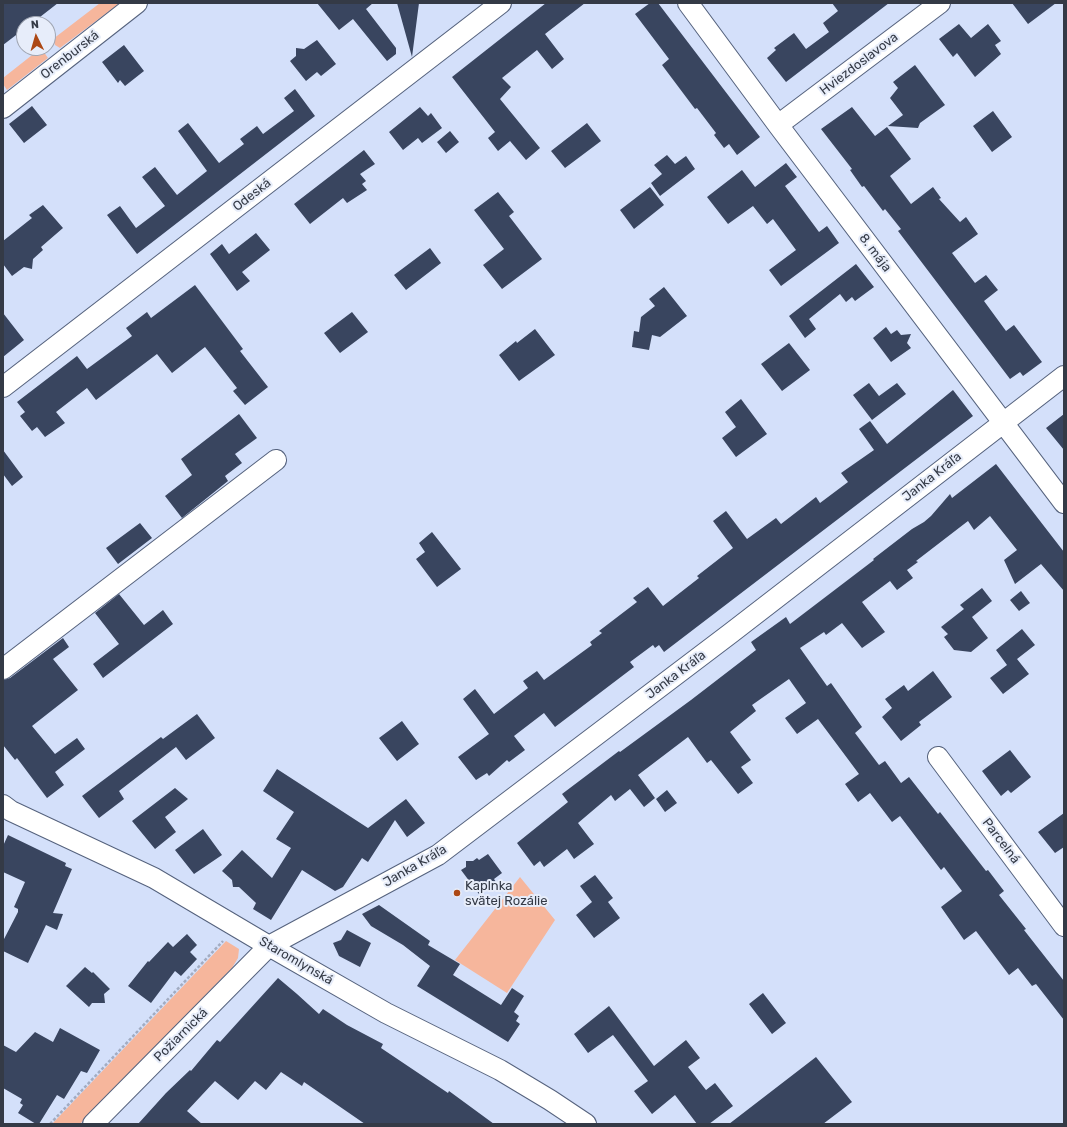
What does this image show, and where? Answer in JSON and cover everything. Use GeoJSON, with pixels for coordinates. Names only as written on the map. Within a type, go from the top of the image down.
{"type":"FeatureCollection","features":[{"type":"Feature","properties":{"kind":"street","name":"Orenburská"},"geometry":{"type":"LineString","coordinates":[[3,108],[138,3]]}},
{"type":"Feature","properties":{"kind":"street","name":"Odeská"},"geometry":{"type":"LineString","coordinates":[[3,387],[502,3]]}},
{"type":"Feature","properties":{"kind":"street","name":"8. mája"},"geometry":{"type":"LineString","coordinates":[[688,3],[778,125],[1064,503]]}},
{"type":"Feature","properties":{"kind":"street","name":"Hviezdoslavova"},"geometry":{"type":"LineString","coordinates":[[778,125],[940,3]]}},
{"type":"Feature","properties":{"kind":"street","name":"Janka Kráľa"},"geometry":{"type":"LineString","coordinates":[[269,946],[438,855],[731,633],[1064,376]]}},
{"type":"Feature","properties":{"kind":"street"},"geometry":{"type":"LineString","coordinates":[[3,669],[276,460]]}},
{"type":"Feature","properties":{"kind":"street","name":"Parcelná"},"geometry":{"type":"LineString","coordinates":[[938,757],[1064,926]]}},
{"type":"Feature","properties":{"kind":"street","name":"Staromlynská"},"geometry":{"type":"LineString","coordinates":[[3,805],[11,811],[154,878],[386,1013],[500,1070],[586,1124]]}},
{"type":"Feature","properties":{"kind":"street","name":"Požiarnická"},"geometry":{"type":"LineString","coordinates":[[93,1124],[269,946]]}},
{"type":"Feature","properties":{"kind":"path"},"geometry":{"type":"LineString","coordinates":[[50,1124],[227,936]]}},
{"type":"Feature","properties":{"kind":"shaded area"},"geometry":{"type":"Polygon","coordinates":[[[100,3],[120,3],[60,48],[56,46],[56,37],[100,3]]]}},
{"type":"Feature","properties":{"kind":"shaded area"},"geometry":{"type":"Polygon","coordinates":[[[31,56],[47,56],[48,58],[7,90],[3,84],[3,78],[31,56]]]}},
{"type":"Feature","properties":{"kind":"shaded area"},"geometry":{"type":"Polygon","coordinates":[[[520,877],[555,920],[507,993],[455,960],[520,877]]]}},
{"type":"Feature","properties":{"kind":"shaded area"},"geometry":{"type":"Polygon","coordinates":[[[226,941],[239,949],[238,958],[232,968],[80,1124],[52,1124],[226,941]]]}},
{"type":"Feature","properties":{"kind":"building"},"geometry":{"type":"Polygon","coordinates":[[[3,3],[58,3],[41,16],[16,16],[16,35],[3,45],[3,3]]]}},
{"type":"Feature","properties":{"kind":"building"},"geometry":{"type":"Polygon","coordinates":[[[317,3],[373,3],[366,9],[396,48],[396,54],[387,61],[353,19],[339,30],[317,3]]]}},
{"type":"Feature","properties":{"kind":"building"},"geometry":{"type":"Polygon","coordinates":[[[397,3],[419,3],[412,57],[397,3]]]}},
{"type":"Feature","properties":{"kind":"building"},"geometry":{"type":"Polygon","coordinates":[[[546,3],[585,3],[545,34],[564,59],[552,69],[537,50],[502,78],[511,87],[500,99],[540,148],[526,160],[510,141],[498,151],[488,138],[495,132],[452,77],[546,3]]]}},
{"type":"Feature","properties":{"kind":"building"},"geometry":{"type":"Polygon","coordinates":[[[650,3],[658,3],[760,137],[737,155],[729,144],[724,148],[714,135],[716,133],[697,108],[695,109],[662,65],[669,59],[635,14],[650,3]]]}},
{"type":"Feature","properties":{"kind":"building"},"geometry":{"type":"Polygon","coordinates":[[[832,3],[889,3],[786,82],[767,58],[776,50],[774,48],[794,33],[806,49],[829,32],[823,23],[838,11],[832,3]]]}},
{"type":"Feature","properties":{"kind":"building"},"geometry":{"type":"Polygon","coordinates":[[[1012,3],[1056,3],[1028,24],[1012,3]]]}},
{"type":"Feature","properties":{"kind":"building"},"geometry":{"type":"Polygon","coordinates":[[[959,24],[971,38],[988,24],[1001,41],[995,45],[1001,54],[975,77],[957,53],[953,57],[939,39],[959,24]]]}},
{"type":"Feature","properties":{"kind":"building"},"geometry":{"type":"Polygon","coordinates":[[[317,40],[336,64],[321,76],[317,72],[306,81],[290,61],[296,56],[296,48],[304,49],[317,40]]]}},
{"type":"Feature","properties":{"kind":"building"},"geometry":{"type":"Polygon","coordinates":[[[124,45],[144,71],[125,86],[120,80],[118,83],[102,62],[124,45]]]}},
{"type":"Feature","properties":{"kind":"building"},"geometry":{"type":"Polygon","coordinates":[[[915,65],[945,105],[920,123],[918,128],[888,126],[903,115],[890,98],[898,88],[893,82],[915,65]]]}},
{"type":"Feature","properties":{"kind":"building"},"geometry":{"type":"Polygon","coordinates":[[[295,89],[315,116],[137,254],[107,215],[120,206],[136,228],[165,206],[142,177],[155,167],[177,195],[207,171],[178,131],[188,123],[219,163],[244,144],[240,139],[257,126],[263,134],[294,111],[284,98],[295,89]]]}},
{"type":"Feature","properties":{"kind":"building"},"geometry":{"type":"Polygon","coordinates":[[[32,106],[47,125],[24,143],[9,124],[32,106]]]}},
{"type":"Feature","properties":{"kind":"building"},"geometry":{"type":"Polygon","coordinates":[[[420,107],[428,116],[431,113],[442,128],[422,143],[418,138],[403,150],[389,132],[420,107]]]}},
{"type":"Feature","properties":{"kind":"building"},"geometry":{"type":"Polygon","coordinates":[[[852,107],[875,136],[887,127],[911,159],[890,176],[911,204],[933,187],[941,198],[939,199],[960,222],[966,217],[978,234],[952,253],[975,283],[986,275],[998,290],[984,301],[1006,331],[1014,325],[1042,362],[1023,376],[1020,372],[1010,379],[898,231],[901,229],[885,209],[883,211],[864,186],[862,187],[850,170],[852,169],[821,129],[852,107]]]}},
{"type":"Feature","properties":{"kind":"building"},"geometry":{"type":"Polygon","coordinates":[[[993,111],[1012,137],[992,152],[973,126],[993,111]]]}},
{"type":"Feature","properties":{"kind":"building"},"geometry":{"type":"Polygon","coordinates":[[[587,123],[601,141],[565,168],[551,151],[587,123]]]}},
{"type":"Feature","properties":{"kind":"building"},"geometry":{"type":"Polygon","coordinates":[[[450,131],[459,142],[446,153],[437,142],[450,131]]]}},
{"type":"Feature","properties":{"kind":"building"},"geometry":{"type":"Polygon","coordinates":[[[364,150],[375,164],[360,174],[366,181],[362,184],[367,190],[347,203],[343,198],[310,224],[294,204],[364,150]]]}},
{"type":"Feature","properties":{"kind":"building"},"geometry":{"type":"Polygon","coordinates":[[[667,155],[675,164],[686,156],[695,169],[660,196],[651,183],[662,174],[654,165],[667,155]]]}},
{"type":"Feature","properties":{"kind":"building"},"geometry":{"type":"Polygon","coordinates":[[[786,163],[797,177],[785,186],[819,232],[827,226],[839,243],[781,286],[769,270],[796,250],[773,219],[767,224],[753,206],[728,224],[707,197],[742,170],[755,187],[786,163]]]}},
{"type":"Feature","properties":{"kind":"building"},"geometry":{"type":"Polygon","coordinates":[[[650,187],[664,205],[634,229],[620,210],[650,187]]]}},
{"type":"Feature","properties":{"kind":"building"},"geometry":{"type":"Polygon","coordinates":[[[498,192],[514,212],[509,216],[542,259],[502,289],[483,265],[504,249],[474,210],[498,192]]]}},
{"type":"Feature","properties":{"kind":"building"},"geometry":{"type":"Polygon","coordinates":[[[43,205],[63,228],[41,247],[43,250],[33,259],[32,269],[24,267],[12,276],[3,264],[3,241],[32,218],[29,215],[43,205]]]}},
{"type":"Feature","properties":{"kind":"building"},"geometry":{"type":"Polygon","coordinates":[[[256,233],[270,250],[242,272],[250,281],[237,291],[210,254],[222,244],[229,254],[256,233]]]}},
{"type":"Feature","properties":{"kind":"building"},"geometry":{"type":"Polygon","coordinates":[[[430,248],[441,263],[406,290],[394,275],[430,248]]]}},
{"type":"Feature","properties":{"kind":"building"},"geometry":{"type":"Polygon","coordinates":[[[856,264],[874,287],[855,301],[852,297],[846,302],[840,294],[809,319],[816,329],[805,338],[789,316],[856,264]]]}},
{"type":"Feature","properties":{"kind":"building"},"geometry":{"type":"Polygon","coordinates":[[[195,285],[243,349],[240,351],[268,387],[245,405],[233,391],[237,388],[205,347],[172,373],[157,354],[96,400],[87,388],[56,412],[65,423],[45,437],[37,427],[32,431],[20,416],[25,412],[17,402],[77,356],[87,369],[132,336],[126,328],[147,312],[151,318],[195,285]]]}},
{"type":"Feature","properties":{"kind":"building"},"geometry":{"type":"Polygon","coordinates":[[[664,287],[687,316],[660,337],[652,335],[649,350],[632,347],[634,331],[639,332],[641,317],[655,306],[649,299],[664,287]]]}},
{"type":"Feature","properties":{"kind":"building"},"geometry":{"type":"Polygon","coordinates":[[[352,312],[368,332],[340,353],[324,333],[352,312]]]}},
{"type":"Feature","properties":{"kind":"building"},"geometry":{"type":"Polygon","coordinates":[[[3,313],[24,340],[3,357],[3,313]]]}},
{"type":"Feature","properties":{"kind":"building"},"geometry":{"type":"Polygon","coordinates":[[[886,327],[891,334],[897,330],[901,335],[911,334],[907,343],[911,348],[891,362],[873,338],[886,327]]]}},
{"type":"Feature","properties":{"kind":"building"},"geometry":{"type":"Polygon","coordinates":[[[535,329],[555,355],[519,381],[499,355],[516,341],[517,343],[535,329]]]}},
{"type":"Feature","properties":{"kind":"building"},"geometry":{"type":"Polygon","coordinates":[[[789,343],[810,370],[782,391],[761,364],[789,343]]]}},
{"type":"Feature","properties":{"kind":"building"},"geometry":{"type":"Polygon","coordinates":[[[869,383],[879,396],[897,383],[906,394],[872,420],[853,395],[869,383]]]}},
{"type":"Feature","properties":{"kind":"building"},"geometry":{"type":"Polygon","coordinates":[[[953,390],[973,416],[664,652],[659,645],[655,648],[653,645],[630,662],[634,667],[555,727],[544,713],[514,736],[525,750],[509,762],[507,760],[489,776],[487,773],[476,780],[458,757],[489,734],[463,699],[475,689],[494,714],[528,688],[523,681],[537,671],[544,680],[592,645],[590,642],[602,633],[599,631],[637,602],[633,598],[648,587],[663,606],[699,578],[697,576],[733,548],[713,521],[726,511],[747,539],[776,518],[781,524],[816,497],[820,503],[848,482],[841,473],[874,450],[859,429],[870,421],[887,444],[953,390]]]}},
{"type":"Feature","properties":{"kind":"building"},"geometry":{"type":"Polygon","coordinates":[[[741,399],[767,434],[736,457],[722,438],[736,427],[725,412],[741,399]]]}},
{"type":"Feature","properties":{"kind":"building"},"geometry":{"type":"Polygon","coordinates":[[[239,414],[257,438],[235,454],[242,463],[225,476],[228,481],[182,518],[165,496],[192,475],[181,459],[239,414]]]}},
{"type":"Feature","properties":{"kind":"building"},"geometry":{"type":"Polygon","coordinates":[[[1064,414],[1064,450],[1046,428],[1064,414]]]}},
{"type":"Feature","properties":{"kind":"building"},"geometry":{"type":"Polygon","coordinates":[[[3,450],[23,477],[12,486],[3,474],[3,450]]]}},
{"type":"Feature","properties":{"kind":"building"},"geometry":{"type":"Polygon","coordinates":[[[996,464],[1064,552],[1064,591],[1041,564],[1015,584],[1004,560],[1017,550],[990,516],[974,530],[968,521],[916,561],[918,562],[907,570],[913,578],[897,590],[890,581],[862,602],[885,632],[862,648],[842,623],[826,635],[824,632],[800,648],[827,686],[831,683],[862,727],[855,733],[879,765],[885,761],[901,783],[909,777],[938,814],[940,812],[986,871],[988,870],[1004,891],[999,895],[1064,981],[1064,1020],[1036,984],[1032,986],[1018,968],[1009,975],[976,931],[964,940],[941,907],[962,891],[944,867],[941,870],[900,816],[892,822],[870,793],[858,802],[845,784],[859,774],[818,719],[797,734],[785,718],[806,703],[789,679],[752,705],[756,711],[730,732],[751,760],[741,767],[753,783],[738,794],[711,760],[707,763],[688,737],[638,775],[655,798],[644,807],[630,789],[615,801],[611,795],[578,823],[594,844],[574,859],[567,849],[544,867],[540,861],[534,866],[517,843],[568,802],[562,794],[691,700],[756,650],[751,642],[786,617],[790,624],[912,529],[924,522],[950,494],[952,498],[996,464]]]}},
{"type":"Feature","properties":{"kind":"building"},"geometry":{"type":"Polygon","coordinates":[[[140,523],[152,538],[118,564],[106,548],[140,523]]]}},
{"type":"Feature","properties":{"kind":"building"},"geometry":{"type":"Polygon","coordinates":[[[432,532],[461,569],[437,587],[416,559],[425,552],[419,543],[432,532]]]}},
{"type":"Feature","properties":{"kind":"building"},"geometry":{"type":"Polygon","coordinates":[[[982,588],[992,601],[972,617],[988,638],[971,652],[954,650],[944,637],[948,634],[941,627],[964,609],[960,605],[982,588]]]}},
{"type":"Feature","properties":{"kind":"building"},"geometry":{"type":"Polygon","coordinates":[[[1021,591],[1030,603],[1019,611],[1010,600],[1021,591]]]}},
{"type":"Feature","properties":{"kind":"building"},"geometry":{"type":"Polygon","coordinates":[[[119,594],[144,625],[163,610],[173,624],[103,678],[93,664],[119,644],[95,613],[119,594]]]}},
{"type":"Feature","properties":{"kind":"building"},"geometry":{"type":"Polygon","coordinates":[[[1022,629],[1035,645],[1017,659],[1029,674],[1003,694],[990,678],[1007,665],[996,650],[1022,629]]]}},
{"type":"Feature","properties":{"kind":"building"},"geometry":{"type":"Polygon","coordinates":[[[63,638],[69,647],[53,659],[78,690],[32,726],[55,754],[77,738],[85,749],[55,772],[64,785],[47,798],[17,758],[15,760],[3,745],[3,680],[10,678],[63,638]]]}},
{"type":"Feature","properties":{"kind":"building"},"geometry":{"type":"Polygon","coordinates":[[[933,671],[952,697],[919,722],[921,725],[901,741],[882,717],[892,708],[885,699],[904,685],[908,691],[933,671]]]}},
{"type":"Feature","properties":{"kind":"building"},"geometry":{"type":"Polygon","coordinates":[[[197,714],[215,738],[186,760],[176,747],[119,791],[124,799],[99,818],[82,796],[161,737],[163,739],[197,714]]]}},
{"type":"Feature","properties":{"kind":"building"},"geometry":{"type":"Polygon","coordinates":[[[402,721],[419,744],[397,761],[379,738],[402,721]]]}},
{"type":"Feature","properties":{"kind":"building"},"geometry":{"type":"Polygon","coordinates":[[[1010,750],[1031,777],[1011,793],[1008,790],[1001,796],[982,771],[1010,750]]]}},
{"type":"Feature","properties":{"kind":"building"},"geometry":{"type":"Polygon","coordinates":[[[277,769],[368,828],[406,799],[425,823],[407,837],[395,820],[368,862],[362,858],[343,887],[335,891],[302,870],[271,920],[253,909],[256,903],[239,887],[233,887],[232,880],[222,871],[242,850],[272,878],[291,848],[276,839],[294,812],[263,791],[277,769]]]}},
{"type":"Feature","properties":{"kind":"building"},"geometry":{"type":"Polygon","coordinates":[[[175,788],[188,799],[165,817],[176,832],[155,849],[132,821],[175,788]]]}},
{"type":"Feature","properties":{"kind":"building"},"geometry":{"type":"Polygon","coordinates":[[[667,790],[677,803],[665,812],[656,799],[667,790]]]}},
{"type":"Feature","properties":{"kind":"building"},"geometry":{"type":"Polygon","coordinates":[[[1064,813],[1064,847],[1055,853],[1038,832],[1064,813]]]}},
{"type":"Feature","properties":{"kind":"building"},"geometry":{"type":"Polygon","coordinates":[[[203,829],[222,855],[194,874],[175,850],[203,829]]]}},
{"type":"Feature","properties":{"kind":"building"},"geometry":{"type":"Polygon","coordinates":[[[8,835],[66,863],[65,866],[72,869],[53,913],[63,914],[57,930],[46,925],[28,963],[3,951],[3,941],[18,912],[18,909],[14,907],[25,882],[3,872],[3,846],[8,835]]]}},
{"type":"Feature","properties":{"kind":"building"},"geometry":{"type":"Polygon","coordinates":[[[488,854],[502,873],[494,879],[496,882],[479,894],[461,870],[466,867],[466,861],[473,861],[477,858],[479,860],[488,854]]]}},
{"type":"Feature","properties":{"kind":"building"},"geometry":{"type":"Polygon","coordinates":[[[595,875],[613,898],[608,902],[620,918],[594,938],[576,915],[592,902],[580,886],[595,875]]]}},
{"type":"Feature","properties":{"kind":"building"},"geometry":{"type":"Polygon","coordinates":[[[379,905],[430,941],[428,945],[460,964],[453,975],[501,1005],[512,988],[524,996],[514,1012],[519,1016],[516,1021],[520,1024],[508,1042],[417,986],[430,966],[403,945],[371,926],[362,914],[379,905]]]}},
{"type":"Feature","properties":{"kind":"building"},"geometry":{"type":"Polygon","coordinates":[[[347,930],[371,943],[360,967],[339,956],[333,943],[341,940],[347,930]]]}},
{"type":"Feature","properties":{"kind":"building"},"geometry":{"type":"Polygon","coordinates":[[[187,934],[197,945],[190,952],[197,959],[181,976],[175,971],[151,1003],[128,986],[148,961],[149,962],[168,942],[173,947],[187,934]]]}},
{"type":"Feature","properties":{"kind":"building"},"geometry":{"type":"Polygon","coordinates":[[[85,967],[92,973],[93,972],[110,989],[104,994],[105,1003],[92,1003],[89,1007],[66,986],[85,967]]]}},
{"type":"Feature","properties":{"kind":"building"},"geometry":{"type":"Polygon","coordinates":[[[278,978],[319,1014],[323,1009],[347,1025],[383,1044],[381,1048],[448,1093],[449,1091],[494,1124],[365,1124],[304,1082],[302,1086],[281,1072],[266,1090],[255,1081],[238,1100],[215,1081],[187,1111],[202,1124],[138,1124],[166,1093],[190,1070],[191,1071],[217,1040],[220,1042],[278,978]]]}},
{"type":"Feature","properties":{"kind":"building"},"geometry":{"type":"Polygon","coordinates":[[[763,993],[786,1023],[772,1034],[749,1004],[763,993]]]}},
{"type":"Feature","properties":{"kind":"building"},"geometry":{"type":"Polygon","coordinates":[[[609,1006],[654,1066],[686,1040],[700,1058],[688,1067],[706,1090],[715,1083],[733,1106],[709,1124],[697,1124],[675,1095],[652,1114],[634,1091],[648,1081],[613,1035],[588,1053],[574,1034],[609,1006]]]}},
{"type":"Feature","properties":{"kind":"building"},"geometry":{"type":"Polygon","coordinates":[[[60,1028],[100,1050],[87,1073],[81,1071],[64,1099],[57,1095],[39,1124],[36,1124],[18,1113],[23,1105],[20,1103],[22,1099],[3,1088],[3,1045],[16,1052],[35,1032],[53,1042],[60,1028]]]}},
{"type":"Feature","properties":{"kind":"building"},"geometry":{"type":"Polygon","coordinates":[[[816,1057],[852,1102],[823,1124],[729,1124],[816,1057]]]}},
{"type":"Feature","properties":{"kind":"place","name":"Kaplnka svätej Rozálie"},"geometry":{"type":"Point","coordinates":[457,893]}}]}
